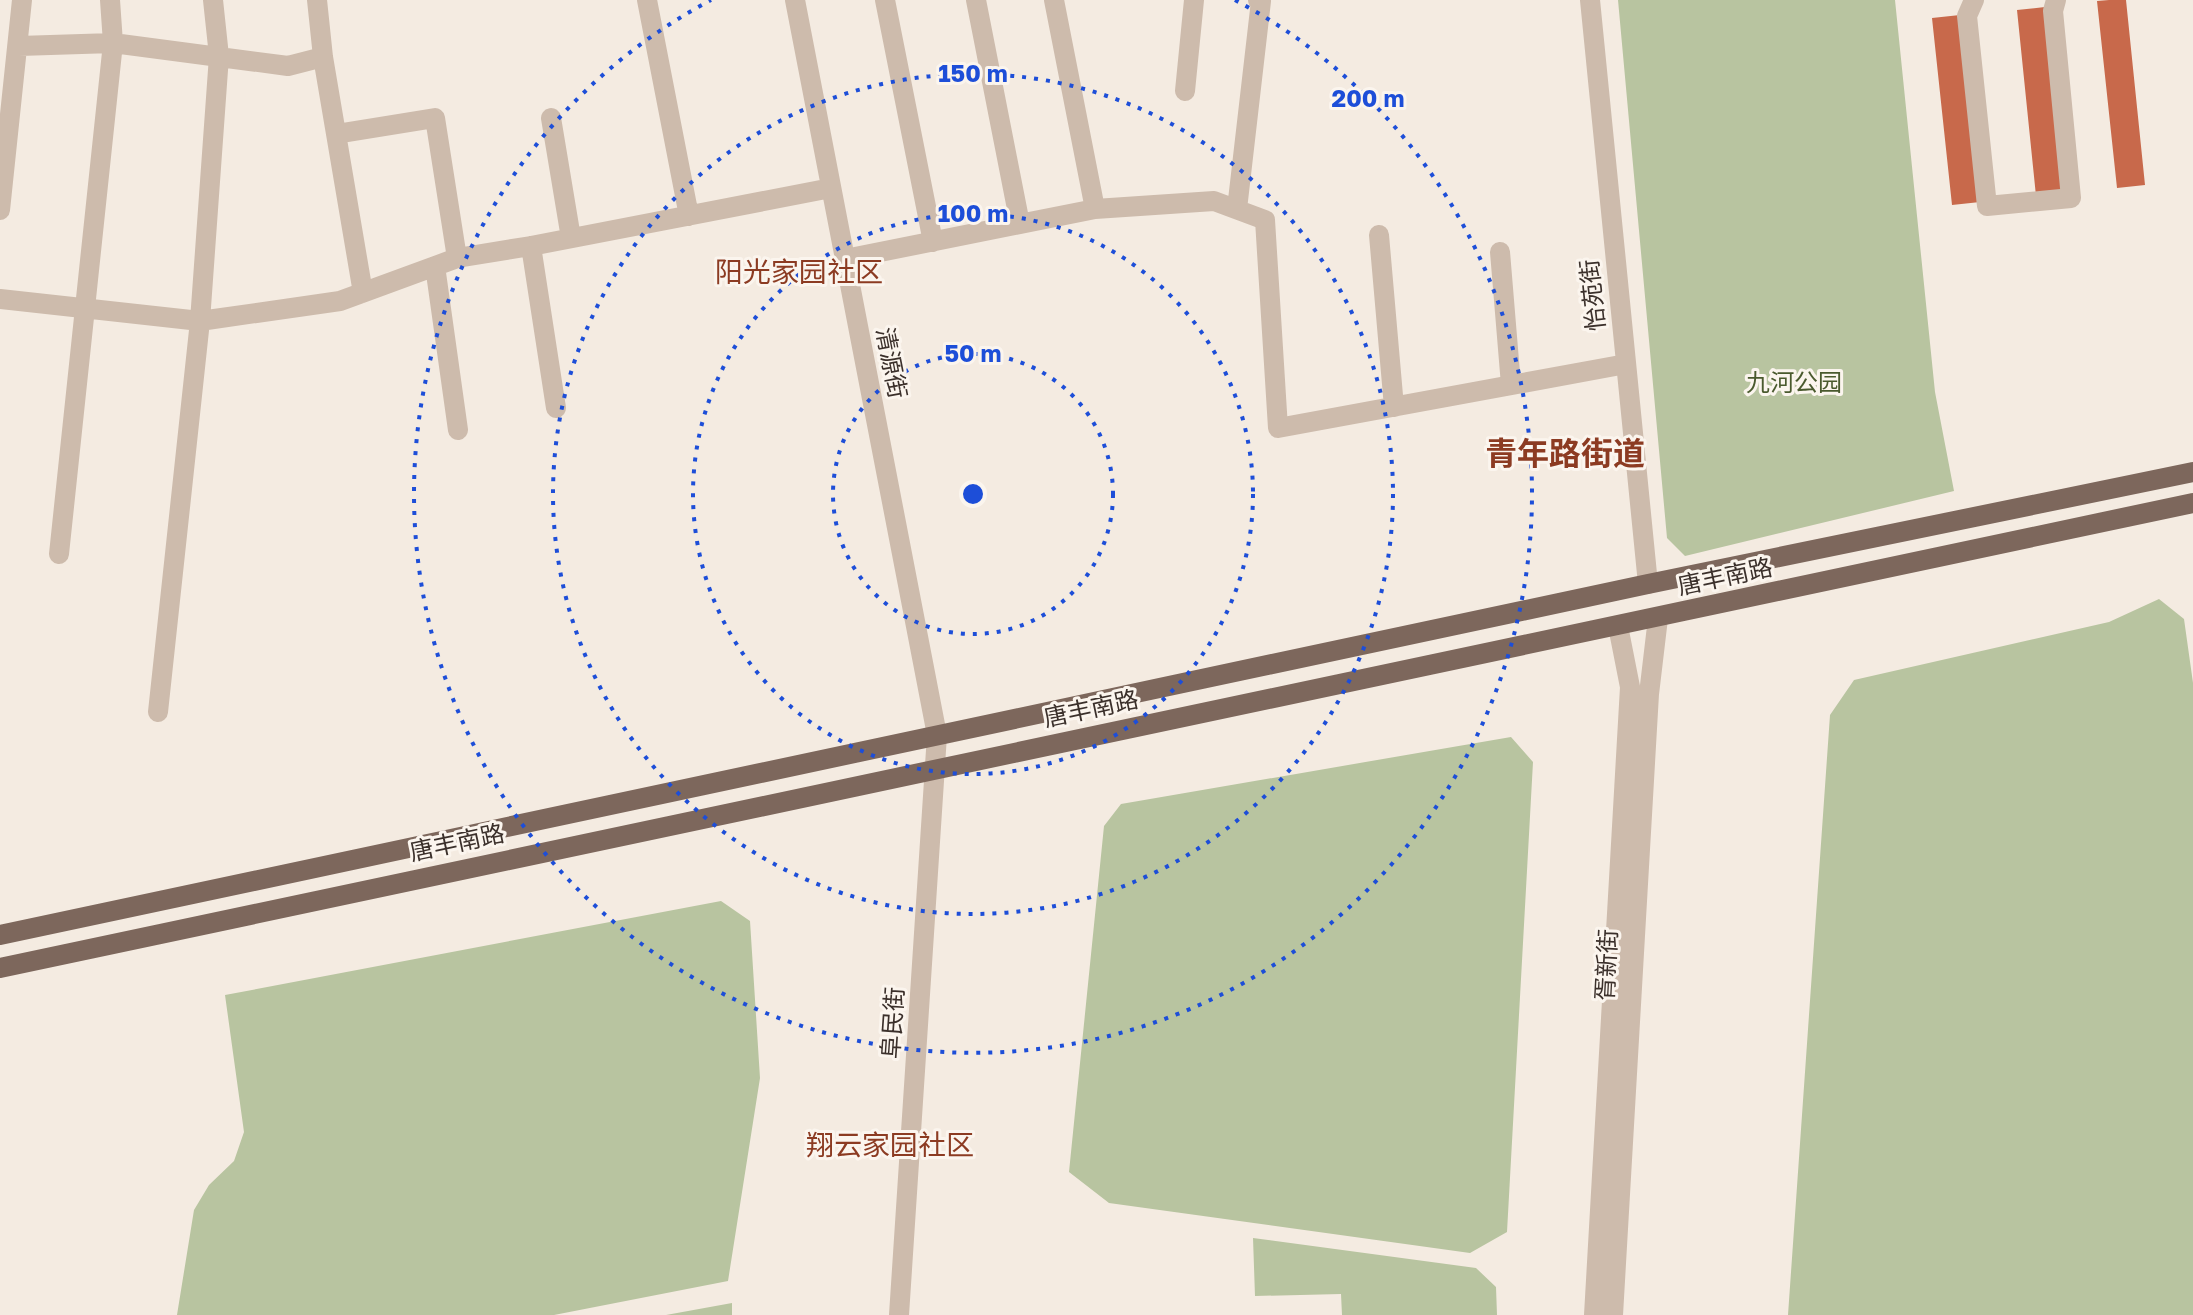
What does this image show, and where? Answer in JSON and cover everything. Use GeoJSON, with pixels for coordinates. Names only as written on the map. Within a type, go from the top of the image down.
{"type":"FeatureCollection","features":[{"type":"Feature","properties":{"kind":"main road","name":"唐丰南路"},"geometry":{"type":"LineString","coordinates":[[0,935],[1648,584],[2193,472]]}},
{"type":"Feature","properties":{"kind":"main road","name":"唐丰南路"},"geometry":{"type":"LineString","coordinates":[[0,968],[2193,503]]}},
{"type":"Feature","properties":{"kind":"street"},"geometry":{"type":"LineString","coordinates":[[0,210],[22,0]]}},
{"type":"Feature","properties":{"kind":"street"},"geometry":{"type":"LineString","coordinates":[[59,554],[113,43],[110,0]]}},
{"type":"Feature","properties":{"kind":"street"},"geometry":{"type":"LineString","coordinates":[[158,712],[200,321],[219,56],[213,0]]}},
{"type":"Feature","properties":{"kind":"street"},"geometry":{"type":"LineString","coordinates":[[317,0],[323,57],[363,293]]}},
{"type":"Feature","properties":{"kind":"street"},"geometry":{"type":"LineString","coordinates":[[647,0],[689,216]]}},
{"type":"Feature","properties":{"kind":"street","name":"清源街"},"geometry":{"type":"LineString","coordinates":[[795,0],[937,735]]}},
{"type":"Feature","properties":{"kind":"street"},"geometry":{"type":"LineString","coordinates":[[885,0],[933,242]]}},
{"type":"Feature","properties":{"kind":"street"},"geometry":{"type":"LineString","coordinates":[[976,0],[1020,224]]}},
{"type":"Feature","properties":{"kind":"street"},"geometry":{"type":"LineString","coordinates":[[1054,0],[1095,209]]}},
{"type":"Feature","properties":{"kind":"street"},"geometry":{"type":"LineString","coordinates":[[1185,91],[1194,0]]}},
{"type":"Feature","properties":{"kind":"street"},"geometry":{"type":"LineString","coordinates":[[1237,209],[1261,1],[1258,0]]}},
{"type":"Feature","properties":{"kind":"street","name":"怡苑街"},"geometry":{"type":"LineString","coordinates":[[1590,0],[1648,584]]}},
{"type":"Feature","properties":{"kind":"street"},"geometry":{"type":"LineString","coordinates":[[1974,0],[1967,16],[1987,206],[2071,198],[2053,11],[2056,0]]}},
{"type":"Feature","properties":{"kind":"street"},"geometry":{"type":"LineString","coordinates":[[19,46],[113,43],[288,66],[323,57]]}},
{"type":"Feature","properties":{"kind":"street"},"geometry":{"type":"LineString","coordinates":[[336,134],[435,118],[457,258]]}},
{"type":"Feature","properties":{"kind":"street"},"geometry":{"type":"LineString","coordinates":[[551,118],[571,238]]}},
{"type":"Feature","properties":{"kind":"street"},"geometry":{"type":"LineString","coordinates":[[0,299],[200,321],[340,301],[457,258],[831,188]]}},
{"type":"Feature","properties":{"kind":"street"},"geometry":{"type":"LineString","coordinates":[[845,259],[1095,209],[1214,201],[1237,209],[1265,220],[1278,428],[1626,364]]}},
{"type":"Feature","properties":{"kind":"street"},"geometry":{"type":"LineString","coordinates":[[1379,235],[1394,407]]}},
{"type":"Feature","properties":{"kind":"street"},"geometry":{"type":"LineString","coordinates":[[531,246],[556,408]]}},
{"type":"Feature","properties":{"kind":"street"},"geometry":{"type":"LineString","coordinates":[[1500,252],[1511,385]]}},
{"type":"Feature","properties":{"kind":"street"},"geometry":{"type":"LineString","coordinates":[[435,266],[458,430]]}},
{"type":"Feature","properties":{"kind":"street","name":"胥新街"},"geometry":{"type":"LineString","coordinates":[[1613,1315],[1649,694],[1658,618]]}},
{"type":"Feature","properties":{"kind":"street","name":"胥新街"},"geometry":{"type":"LineString","coordinates":[[1594,1315],[1630,687],[1618,626]]}},
{"type":"Feature","properties":{"kind":"street","name":"阜民街"},"geometry":{"type":"LineString","coordinates":[[899,1315],[937,735]]}},
{"type":"Feature","properties":{"kind":"green space","name":"九河公园"},"geometry":{"type":"Polygon","coordinates":[[[1618,0],[1895,0],[1935,392],[1954,491],[1685,556],[1667,538],[1618,0]]]}},
{"type":"Feature","properties":{"kind":"green space"},"geometry":{"type":"Polygon","coordinates":[[[2159,599],[2184,619],[2193,683],[2193,1315],[1788,1315],[1830,715],[1854,680],[2109,622],[2159,599]]]}},
{"type":"Feature","properties":{"kind":"green space"},"geometry":{"type":"Polygon","coordinates":[[[1511,737],[1533,762],[1507,1232],[1470,1253],[1109,1203],[1069,1172],[1104,826],[1121,804],[1511,737]]]}},
{"type":"Feature","properties":{"kind":"green space"},"geometry":{"type":"Polygon","coordinates":[[[721,901],[750,921],[760,1078],[728,1281],[554,1315],[177,1315],[194,1210],[209,1185],[234,1161],[244,1132],[225,995],[721,901]]]}},
{"type":"Feature","properties":{"kind":"green space"},"geometry":{"type":"Polygon","coordinates":[[[1253,1238],[1476,1268],[1496,1287],[1497,1315],[1342,1315],[1341,1294],[1255,1296],[1253,1238]]]}},
{"type":"Feature","properties":{"kind":"green space"},"geometry":{"type":"Polygon","coordinates":[[[732,1303],[732,1315],[666,1315],[732,1303]]]}},
{"type":"Feature","properties":{"kind":"building"},"geometry":{"type":"Polygon","coordinates":[[[2126,0],[2145,185],[2117,188],[2097,1],[2126,0]]]}},
{"type":"Feature","properties":{"kind":"building"},"geometry":{"type":"Polygon","coordinates":[[[2045,7],[2064,194],[2036,196],[2017,10],[2045,7]]]}},
{"type":"Feature","properties":{"kind":"building"},"geometry":{"type":"Polygon","coordinates":[[[1960,15],[1980,202],[1952,205],[1932,18],[1960,15]]]}},
{"type":"Feature","properties":{"kind":"district","name":"阳光家园社区"},"geometry":{"type":"Point","coordinates":[799,272]}},
{"type":"Feature","properties":{"kind":"district","name":"青年路街道"},"geometry":{"type":"Point","coordinates":[1565,454]}},
{"type":"Feature","properties":{"kind":"district","name":"翔云家园社区"},"geometry":{"type":"Point","coordinates":[890,1145]}}]}
